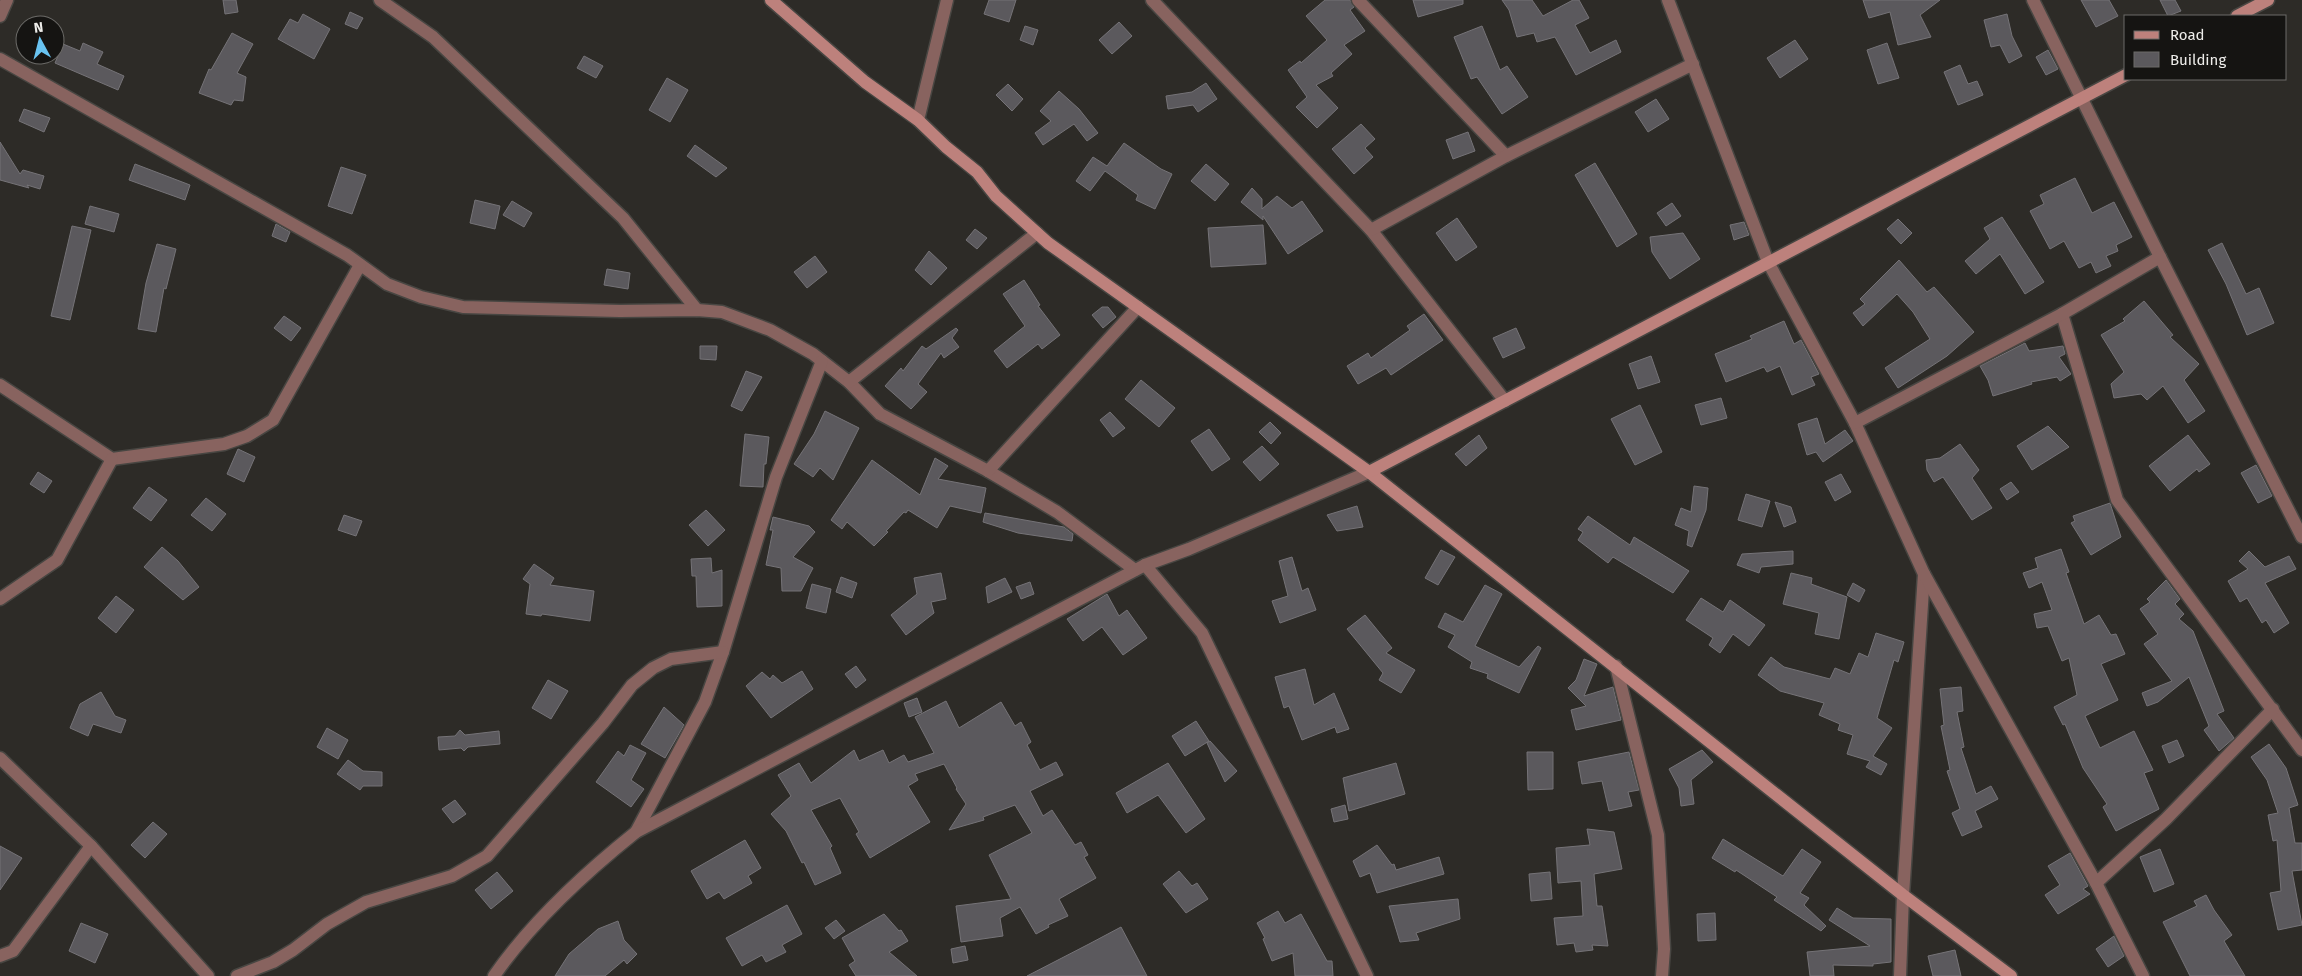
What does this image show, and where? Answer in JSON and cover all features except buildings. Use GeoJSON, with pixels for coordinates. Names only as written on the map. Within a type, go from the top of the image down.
{"type":"FeatureCollection","features":[{"type":"Feature","properties":{"kind":"main road"},"geometry":{"type":"LineString","coordinates":[[771,0],[865,82],[918,120],[946,147],[977,172],[996,196],[1037,233],[1369,472],[1903,894],[2011,976]]}},
{"type":"Feature","properties":{"kind":"main road"},"geometry":{"type":"LineString","coordinates":[[2240,15],[2268,0]]}},
{"type":"Feature","properties":{"kind":"main road"},"geometry":{"type":"LineString","coordinates":[[1369,472],[2124,76]]}},
{"type":"Feature","properties":{"kind":"street"},"geometry":{"type":"LineString","coordinates":[[0,16],[8,0]]}},
{"type":"Feature","properties":{"kind":"street"},"geometry":{"type":"LineString","coordinates":[[380,0],[432,37],[623,218],[696,310]]}},
{"type":"Feature","properties":{"kind":"street"},"geometry":{"type":"LineString","coordinates":[[918,120],[947,0]]}},
{"type":"Feature","properties":{"kind":"street"},"geometry":{"type":"LineString","coordinates":[[1152,0],[1371,230],[1505,401]]}},
{"type":"Feature","properties":{"kind":"street"},"geometry":{"type":"LineString","coordinates":[[1358,0],[1506,156]]}},
{"type":"Feature","properties":{"kind":"street"},"geometry":{"type":"LineString","coordinates":[[1668,0],[1768,262],[1855,423],[1924,574],[2096,883],[2143,976]]}},
{"type":"Feature","properties":{"kind":"street"},"geometry":{"type":"LineString","coordinates":[[2034,0],[2160,257],[2302,537]]}},
{"type":"Feature","properties":{"kind":"street"},"geometry":{"type":"LineString","coordinates":[[0,59],[338,250],[386,284],[422,297],[463,307],[722,312],[770,330],[813,354],[849,382],[880,414],[988,471],[1057,512],[1092,540],[1140,567],[1202,633],[1367,976]]}},
{"type":"Feature","properties":{"kind":"street"},"geometry":{"type":"LineString","coordinates":[[1371,230],[1506,156],[1693,64]]}},
{"type":"Feature","properties":{"kind":"street"},"geometry":{"type":"LineString","coordinates":[[849,382],[1037,233]]}},
{"type":"Feature","properties":{"kind":"street"},"geometry":{"type":"LineString","coordinates":[[1855,423],[2062,314],[2160,257]]}},
{"type":"Feature","properties":{"kind":"street"},"geometry":{"type":"LineString","coordinates":[[0,385],[112,459],[224,444],[247,436],[273,420],[360,265]]}},
{"type":"Feature","properties":{"kind":"street"},"geometry":{"type":"LineString","coordinates":[[988,471],[1138,307]]}},
{"type":"Feature","properties":{"kind":"street"},"geometry":{"type":"LineString","coordinates":[[2062,314],[2117,500],[2302,750]]}},
{"type":"Feature","properties":{"kind":"street"},"geometry":{"type":"LineString","coordinates":[[636,832],[705,702],[723,652],[776,478],[822,361]]}},
{"type":"Feature","properties":{"kind":"street"},"geometry":{"type":"LineString","coordinates":[[0,599],[57,560],[112,459]]}},
{"type":"Feature","properties":{"kind":"street"},"geometry":{"type":"LineString","coordinates":[[494,976],[555,904],[600,860],[636,832],[1140,567],[1189,549],[1369,472]]}},
{"type":"Feature","properties":{"kind":"street"},"geometry":{"type":"LineString","coordinates":[[1900,976],[1903,894],[1924,574]]}},
{"type":"Feature","properties":{"kind":"street"},"geometry":{"type":"LineString","coordinates":[[237,976],[274,962],[327,924],[366,902],[452,876],[487,856],[603,724],[632,685],[654,668],[671,659],[723,652]]}},
{"type":"Feature","properties":{"kind":"street"},"geometry":{"type":"LineString","coordinates":[[1616,666],[1658,835],[1664,948],[1662,976]]}},
{"type":"Feature","properties":{"kind":"street"},"geometry":{"type":"LineString","coordinates":[[2096,883],[2166,819],[2273,709]]}},
{"type":"Feature","properties":{"kind":"street"},"geometry":{"type":"LineString","coordinates":[[0,758],[91,846],[208,976]]}},
{"type":"Feature","properties":{"kind":"street"},"geometry":{"type":"LineString","coordinates":[[0,956],[13,951],[91,846]]}}]}
